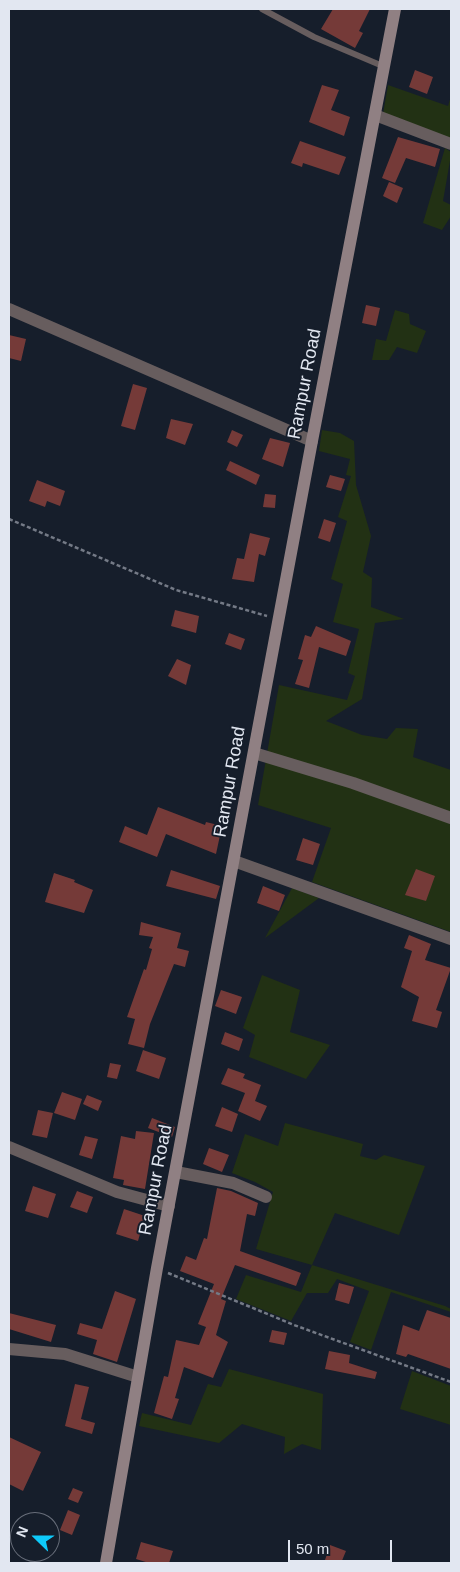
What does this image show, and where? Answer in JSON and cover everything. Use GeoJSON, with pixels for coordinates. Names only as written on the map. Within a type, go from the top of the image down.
{"type":"FeatureCollection","features":[{"type":"Feature","properties":{"kind":"main road","name":"Rampur Road"},"geometry":{"type":"LineString","coordinates":[[106,1563],[157,1268],[395,9]]}},
{"type":"Feature","properties":{"kind":"street"},"geometry":{"type":"LineString","coordinates":[[375,115],[451,144]]}},
{"type":"Feature","properties":{"kind":"street"},"geometry":{"type":"LineString","coordinates":[[9,309],[312,441]]}},
{"type":"Feature","properties":{"kind":"street"},"geometry":{"type":"LineString","coordinates":[[254,753],[336,777],[451,818]]}},
{"type":"Feature","properties":{"kind":"street"},"geometry":{"type":"LineString","coordinates":[[234,861],[451,939]]}},
{"type":"Feature","properties":{"kind":"street"},"geometry":{"type":"LineString","coordinates":[[9,1147],[116,1192],[169,1206]]}},
{"type":"Feature","properties":{"kind":"street"},"geometry":{"type":"LineString","coordinates":[[176,1172],[233,1183],[266,1197]]}},
{"type":"Feature","properties":{"kind":"street"},"geometry":{"type":"LineString","coordinates":[[9,1349],[65,1354],[138,1377]]}},
{"type":"Feature","properties":{"kind":"lane"},"geometry":{"type":"LineString","coordinates":[[262,9],[314,37],[385,67]]}},
{"type":"Feature","properties":{"kind":"path"},"geometry":{"type":"LineString","coordinates":[[9,520],[176,590],[279,619]]}},
{"type":"Feature","properties":{"kind":"path"},"geometry":{"type":"LineString","coordinates":[[157,1268],[294,1325],[451,1382]]}},
{"type":"Feature","properties":{"kind":"green space"},"geometry":{"type":"Polygon","coordinates":[[[388,85],[448,106],[451,96],[451,140],[383,114],[388,85]]]}},
{"type":"Feature","properties":{"kind":"green space"},"geometry":{"type":"Polygon","coordinates":[[[445,148],[451,152],[451,155],[443,201],[451,205],[451,216],[442,230],[423,223],[445,148]]]}},
{"type":"Feature","properties":{"kind":"green space"},"geometry":{"type":"Polygon","coordinates":[[[395,310],[409,314],[410,324],[426,331],[417,353],[397,347],[389,360],[372,360],[376,339],[386,341],[395,310]]]}},
{"type":"Feature","properties":{"kind":"green space"},"geometry":{"type":"Polygon","coordinates":[[[322,430],[340,433],[354,441],[356,485],[371,536],[363,572],[372,578],[371,607],[404,619],[375,623],[362,699],[326,721],[362,735],[387,739],[396,728],[418,729],[413,757],[451,770],[451,932],[312,882],[331,828],[258,805],[279,685],[347,700],[355,676],[348,673],[359,629],[333,622],[343,584],[331,579],[347,521],[338,517],[351,476],[346,475],[350,459],[319,451],[322,430]]]}},
{"type":"Feature","properties":{"kind":"green space"},"geometry":{"type":"Polygon","coordinates":[[[292,888],[319,898],[265,938],[292,888]]]}},
{"type":"Feature","properties":{"kind":"green space"},"geometry":{"type":"Polygon","coordinates":[[[262,975],[300,990],[290,1032],[330,1045],[306,1079],[249,1057],[255,1035],[243,1028],[262,975]]]}},
{"type":"Feature","properties":{"kind":"green space"},"geometry":{"type":"Polygon","coordinates":[[[285,1123],[363,1144],[360,1156],[376,1160],[384,1155],[425,1166],[399,1235],[335,1213],[312,1265],[256,1249],[273,1192],[255,1182],[232,1173],[245,1134],[278,1146],[285,1123]]]}},
{"type":"Feature","properties":{"kind":"green space"},"geometry":{"type":"Polygon","coordinates":[[[312,1265],[445,1306],[451,1309],[451,1312],[391,1292],[371,1350],[350,1342],[369,1291],[337,1279],[328,1293],[307,1293],[291,1321],[236,1299],[246,1275],[301,1292],[312,1265]]]}},
{"type":"Feature","properties":{"kind":"green space"},"geometry":{"type":"Polygon","coordinates":[[[229,1369],[323,1394],[321,1450],[302,1444],[284,1454],[285,1437],[242,1424],[219,1443],[139,1426],[142,1413],[191,1425],[208,1384],[221,1387],[229,1369]]]}},
{"type":"Feature","properties":{"kind":"green space"},"geometry":{"type":"Polygon","coordinates":[[[412,1371],[451,1386],[451,1425],[400,1409],[412,1371]]]}},
{"type":"Feature","properties":{"kind":"building"},"geometry":{"type":"Polygon","coordinates":[[[333,9],[370,9],[359,31],[363,33],[355,48],[321,29],[333,9]]]}},
{"type":"Feature","properties":{"kind":"building"},"geometry":{"type":"Polygon","coordinates":[[[415,70],[433,77],[427,94],[409,87],[415,70]]]}},
{"type":"Feature","properties":{"kind":"building"},"geometry":{"type":"Polygon","coordinates":[[[322,85],[339,90],[331,110],[350,117],[344,136],[309,122],[322,85]]]}},
{"type":"Feature","properties":{"kind":"building"},"geometry":{"type":"Polygon","coordinates":[[[398,137],[440,149],[435,167],[406,158],[395,183],[382,178],[398,137]]]}},
{"type":"Feature","properties":{"kind":"building"},"geometry":{"type":"Polygon","coordinates":[[[300,141],[346,157],[339,175],[303,163],[302,167],[291,163],[300,141]]]}},
{"type":"Feature","properties":{"kind":"building"},"geometry":{"type":"Polygon","coordinates":[[[389,182],[403,188],[397,203],[383,196],[389,182]]]}},
{"type":"Feature","properties":{"kind":"building"},"geometry":{"type":"Polygon","coordinates":[[[366,305],[380,308],[376,326],[362,323],[366,305]]]}},
{"type":"Feature","properties":{"kind":"building"},"geometry":{"type":"Polygon","coordinates":[[[9,335],[26,339],[21,361],[9,358],[9,335]]]}},
{"type":"Feature","properties":{"kind":"building"},"geometry":{"type":"Polygon","coordinates":[[[133,384],[147,388],[135,430],[121,426],[133,384]]]}},
{"type":"Feature","properties":{"kind":"building"},"geometry":{"type":"Polygon","coordinates":[[[171,419],[193,424],[185,445],[166,438],[171,419]]]}},
{"type":"Feature","properties":{"kind":"building"},"geometry":{"type":"Polygon","coordinates":[[[232,430],[243,435],[237,447],[227,442],[232,430]]]}},
{"type":"Feature","properties":{"kind":"building"},"geometry":{"type":"Polygon","coordinates":[[[270,438],[290,443],[283,467],[262,459],[270,438]]]}},
{"type":"Feature","properties":{"kind":"building"},"geometry":{"type":"Polygon","coordinates":[[[230,461],[260,475],[256,485],[226,470],[230,461]]]}},
{"type":"Feature","properties":{"kind":"building"},"geometry":{"type":"Polygon","coordinates":[[[330,475],[345,479],[341,491],[326,487],[330,475]]]}},
{"type":"Feature","properties":{"kind":"building"},"geometry":{"type":"Polygon","coordinates":[[[37,480],[65,491],[60,506],[47,501],[45,507],[29,501],[37,480]]]}},
{"type":"Feature","properties":{"kind":"building"},"geometry":{"type":"Polygon","coordinates":[[[265,494],[276,495],[275,508],[263,507],[265,494]]]}},
{"type":"Feature","properties":{"kind":"building"},"geometry":{"type":"Polygon","coordinates":[[[324,519],[336,523],[330,542],[318,538],[324,519]]]}},
{"type":"Feature","properties":{"kind":"building"},"geometry":{"type":"Polygon","coordinates":[[[250,533],[270,538],[265,556],[259,554],[254,582],[232,579],[237,558],[244,559],[250,533]]]}},
{"type":"Feature","properties":{"kind":"building"},"geometry":{"type":"Polygon","coordinates":[[[175,610],[199,616],[196,633],[171,626],[175,610]]]}},
{"type":"Feature","properties":{"kind":"building"},"geometry":{"type":"Polygon","coordinates":[[[316,626],[351,641],[346,656],[319,647],[309,688],[295,684],[303,660],[298,659],[305,635],[311,637],[316,626]]]}},
{"type":"Feature","properties":{"kind":"building"},"geometry":{"type":"Polygon","coordinates":[[[229,633],[245,639],[241,650],[225,644],[229,633]]]}},
{"type":"Feature","properties":{"kind":"building"},"geometry":{"type":"Polygon","coordinates":[[[177,659],[191,665],[186,685],[168,676],[177,659]]]}},
{"type":"Feature","properties":{"kind":"building"},"geometry":{"type":"Polygon","coordinates":[[[158,807],[205,825],[206,822],[222,826],[216,854],[166,834],[157,857],[119,842],[125,826],[147,835],[158,807]]]}},
{"type":"Feature","properties":{"kind":"building"},"geometry":{"type":"Polygon","coordinates":[[[303,838],[320,844],[313,865],[296,860],[303,838]]]}},
{"type":"Feature","properties":{"kind":"building"},"geometry":{"type":"Polygon","coordinates":[[[416,869],[435,876],[426,901],[405,895],[416,869]]]}},
{"type":"Feature","properties":{"kind":"building"},"geometry":{"type":"Polygon","coordinates":[[[171,870],[220,886],[216,899],[166,886],[171,870]]]}},
{"type":"Feature","properties":{"kind":"building"},"geometry":{"type":"Polygon","coordinates":[[[54,873],[75,880],[74,882],[93,890],[84,913],[45,902],[54,873]]]}},
{"type":"Feature","properties":{"kind":"building"},"geometry":{"type":"Polygon","coordinates":[[[263,886],[285,895],[279,911],[257,903],[263,886]]]}},
{"type":"Feature","properties":{"kind":"building"},"geometry":{"type":"Polygon","coordinates":[[[141,922],[181,933],[177,948],[189,951],[185,967],[174,964],[150,1024],[144,1048],[128,1044],[135,1019],[127,1017],[144,969],[146,970],[152,949],[149,948],[153,937],[139,935],[141,922]]]}},
{"type":"Feature","properties":{"kind":"building"},"geometry":{"type":"Polygon","coordinates":[[[409,935],[431,944],[425,960],[451,968],[436,1010],[442,1012],[437,1028],[412,1021],[419,997],[401,987],[412,951],[404,948],[409,935]]]}},
{"type":"Feature","properties":{"kind":"building"},"geometry":{"type":"Polygon","coordinates":[[[221,990],[242,997],[236,1014],[215,1006],[221,990]]]}},
{"type":"Feature","properties":{"kind":"building"},"geometry":{"type":"Polygon","coordinates":[[[225,1032],[243,1039],[239,1051],[221,1044],[225,1032]]]}},
{"type":"Feature","properties":{"kind":"building"},"geometry":{"type":"Polygon","coordinates":[[[143,1050],[166,1058],[159,1079],[136,1071],[143,1050]]]}},
{"type":"Feature","properties":{"kind":"building"},"geometry":{"type":"Polygon","coordinates":[[[110,1063],[121,1065],[117,1079],[107,1077],[110,1063]]]}},
{"type":"Feature","properties":{"kind":"building"},"geometry":{"type":"Polygon","coordinates":[[[228,1068],[245,1074],[243,1078],[261,1085],[255,1101],[267,1106],[260,1121],[238,1111],[245,1093],[221,1084],[228,1068]]]}},
{"type":"Feature","properties":{"kind":"building"},"geometry":{"type":"Polygon","coordinates":[[[62,1092],[82,1099],[75,1120],[54,1113],[62,1092]]]}},
{"type":"Feature","properties":{"kind":"building"},"geometry":{"type":"Polygon","coordinates":[[[87,1095],[102,1101],[98,1111],[83,1104],[87,1095]]]}},
{"type":"Feature","properties":{"kind":"building"},"geometry":{"type":"Polygon","coordinates":[[[222,1107],[238,1114],[232,1132],[215,1126],[222,1107]]]}},
{"type":"Feature","properties":{"kind":"building"},"geometry":{"type":"Polygon","coordinates":[[[38,1110],[53,1113],[47,1138],[32,1135],[38,1110]]]}},
{"type":"Feature","properties":{"kind":"building"},"geometry":{"type":"Polygon","coordinates":[[[152,1118],[175,1127],[172,1137],[148,1128],[152,1118]]]}},
{"type":"Feature","properties":{"kind":"building"},"geometry":{"type":"Polygon","coordinates":[[[136,1131],[154,1133],[145,1189],[123,1185],[124,1180],[113,1178],[121,1136],[135,1139],[136,1131]]]}},
{"type":"Feature","properties":{"kind":"building"},"geometry":{"type":"Polygon","coordinates":[[[85,1136],[98,1139],[92,1159],[79,1155],[85,1136]]]}},
{"type":"Feature","properties":{"kind":"building"},"geometry":{"type":"Polygon","coordinates":[[[209,1148],[229,1155],[222,1172],[203,1164],[209,1148]]]}},
{"type":"Feature","properties":{"kind":"building"},"geometry":{"type":"Polygon","coordinates":[[[33,1186],[56,1194],[48,1218],[25,1211],[33,1186]]]}},
{"type":"Feature","properties":{"kind":"building"},"geometry":{"type":"Polygon","coordinates":[[[217,1188],[231,1191],[258,1203],[255,1216],[247,1214],[240,1251],[301,1273],[296,1286],[235,1265],[221,1299],[226,1301],[216,1335],[228,1342],[213,1378],[184,1367],[175,1398],[179,1399],[172,1419],[154,1413],[164,1376],[168,1377],[176,1340],[199,1345],[206,1327],[198,1324],[214,1284],[180,1271],[186,1256],[196,1260],[204,1238],[207,1239],[217,1188]]]}},
{"type":"Feature","properties":{"kind":"building"},"geometry":{"type":"Polygon","coordinates":[[[77,1191],[93,1197],[87,1213],[70,1207],[77,1191]]]}},
{"type":"Feature","properties":{"kind":"building"},"geometry":{"type":"Polygon","coordinates":[[[124,1209],[145,1216],[138,1241],[116,1234],[124,1209]]]}},
{"type":"Feature","properties":{"kind":"building"},"geometry":{"type":"Polygon","coordinates":[[[339,1283],[354,1287],[349,1304],[335,1300],[339,1283]]]}},
{"type":"Feature","properties":{"kind":"building"},"geometry":{"type":"Polygon","coordinates":[[[115,1291],[136,1299],[117,1362],[93,1354],[97,1340],[77,1334],[80,1323],[102,1329],[115,1291]]]}},
{"type":"Feature","properties":{"kind":"building"},"geometry":{"type":"Polygon","coordinates":[[[427,1310],[451,1318],[451,1369],[408,1354],[406,1357],[396,1354],[403,1325],[419,1331],[427,1310]]]}},
{"type":"Feature","properties":{"kind":"building"},"geometry":{"type":"Polygon","coordinates":[[[9,1313],[56,1325],[51,1342],[9,1329],[9,1313]]]}},
{"type":"Feature","properties":{"kind":"building"},"geometry":{"type":"Polygon","coordinates":[[[272,1330],[287,1333],[284,1345],[269,1342],[272,1330]]]}},
{"type":"Feature","properties":{"kind":"building"},"geometry":{"type":"Polygon","coordinates":[[[329,1351],[350,1355],[349,1363],[377,1372],[375,1379],[325,1369],[329,1351]]]}},
{"type":"Feature","properties":{"kind":"building"},"geometry":{"type":"Polygon","coordinates":[[[75,1384],[89,1387],[81,1419],[95,1423],[92,1434],[65,1426],[75,1384]]]}},
{"type":"Feature","properties":{"kind":"building"},"geometry":{"type":"Polygon","coordinates":[[[9,1437],[41,1452],[23,1491],[9,1484],[9,1437]]]}},
{"type":"Feature","properties":{"kind":"building"},"geometry":{"type":"Polygon","coordinates":[[[73,1488],[83,1492],[78,1503],[68,1499],[73,1488]]]}},
{"type":"Feature","properties":{"kind":"building"},"geometry":{"type":"Polygon","coordinates":[[[68,1510],[80,1515],[72,1535],[60,1530],[68,1510]]]}},
{"type":"Feature","properties":{"kind":"building"},"geometry":{"type":"Polygon","coordinates":[[[141,1542],[173,1551],[169,1563],[149,1563],[136,1559],[141,1542]]]}},
{"type":"Feature","properties":{"kind":"building"},"geometry":{"type":"Polygon","coordinates":[[[330,1545],[346,1551],[341,1563],[324,1563],[330,1545]]]}}]}
